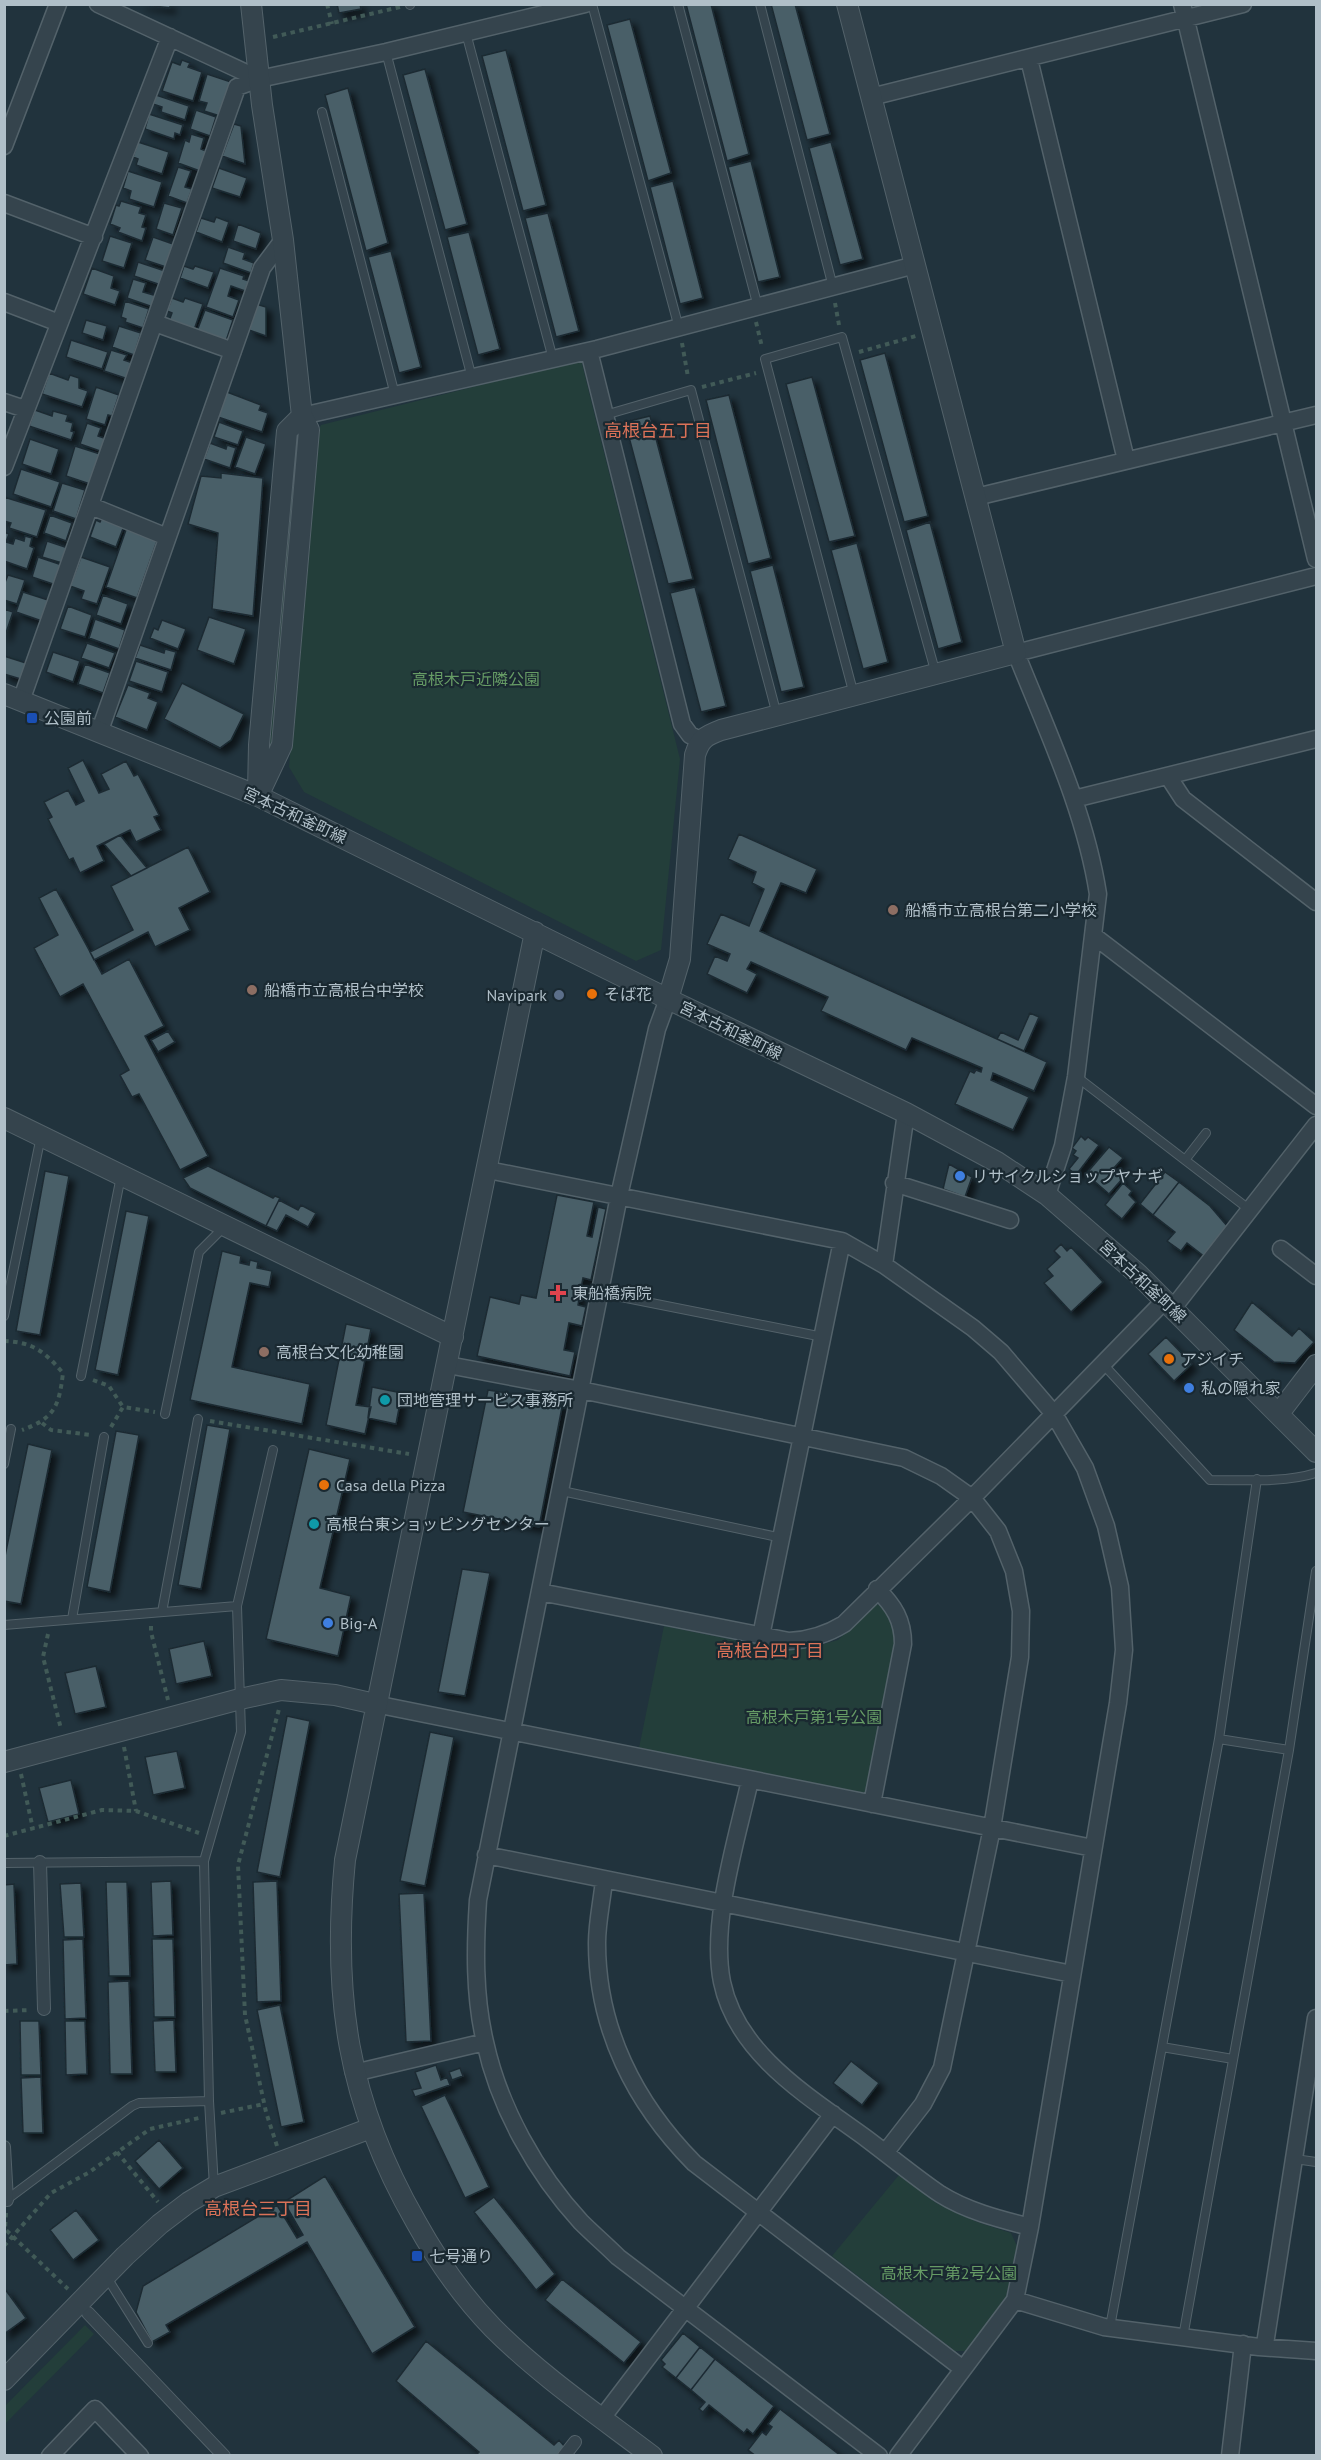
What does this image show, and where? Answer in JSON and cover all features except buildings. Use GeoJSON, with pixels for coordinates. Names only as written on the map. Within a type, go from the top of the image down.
{"type":"FeatureCollection","features":[{"type":"Feature","properties":{"kind":"street"},"geometry":{"type":"LineString","coordinates":[[4,146],[58,4]]}},
{"type":"Feature","properties":{"kind":"street"},"geometry":{"type":"LineString","coordinates":[[98,4],[123,10],[170,38],[259,79]]}},
{"type":"Feature","properties":{"kind":"street"},"geometry":{"type":"LineString","coordinates":[[251,4],[259,79],[283,240],[302,416],[309,430],[282,745],[258,796]]}},
{"type":"Feature","properties":{"kind":"street"},"geometry":{"type":"LineString","coordinates":[[13,698],[91,506],[237,87],[259,79],[386,52],[585,4]]}},
{"type":"Feature","properties":{"kind":"street"},"geometry":{"type":"LineString","coordinates":[[847,4],[1016,653],[1074,800],[1094,866],[1098,894],[1076,1077],[1063,1146],[1047,1195]]}},
{"type":"Feature","properties":{"kind":"street"},"geometry":{"type":"LineString","coordinates":[[872,97],[1029,59],[1184,11],[1244,4]]}},
{"type":"Feature","properties":{"kind":"street"},"geometry":{"type":"LineString","coordinates":[[1184,11],[1317,559]]}},
{"type":"Feature","properties":{"kind":"street"},"geometry":{"type":"LineString","coordinates":[[4,467],[170,38]]}},
{"type":"Feature","properties":{"kind":"street"},"geometry":{"type":"LineString","coordinates":[[1029,59],[1126,460]]}},
{"type":"Feature","properties":{"kind":"street"},"geometry":{"type":"LineString","coordinates":[[4,203],[94,237]]}},
{"type":"Feature","properties":{"kind":"street"},"geometry":{"type":"LineString","coordinates":[[99,733],[262,268],[283,240]]}},
{"type":"Feature","properties":{"kind":"street"},"geometry":{"type":"LineString","coordinates":[[302,416],[589,351],[915,265]]}},
{"type":"Feature","properties":{"kind":"street"},"geometry":{"type":"LineString","coordinates":[[4,302],[59,323]]}},
{"type":"Feature","properties":{"kind":"street"},"geometry":{"type":"LineString","coordinates":[[155,323],[233,351]]}},
{"type":"Feature","properties":{"kind":"street"},"geometry":{"type":"LineString","coordinates":[[589,351],[682,724],[690,735],[700,740]]}},
{"type":"Feature","properties":{"kind":"street"},"geometry":{"type":"LineString","coordinates":[[4,402],[26,410]]}},
{"type":"Feature","properties":{"kind":"street"},"geometry":{"type":"LineString","coordinates":[[975,497],[1317,415]]}},
{"type":"Feature","properties":{"kind":"street"},"geometry":{"type":"LineString","coordinates":[[91,506],[167,537]]}},
{"type":"Feature","properties":{"kind":"street"},"geometry":{"type":"LineString","coordinates":[[879,2456],[618,2257],[581,2222],[535,2162],[503,2098],[485,2042],[478,1998],[475,1936],[478,1900],[486,1855],[562,1491],[619,1196],[657,1029],[680,959],[694,755],[700,740],[713,733],[1317,576]]}},
{"type":"Feature","properties":{"kind":"street","name":"宮本古和釜町線"},"geometry":{"type":"LineString","coordinates":[[13,698],[258,796],[668,999],[906,1113],[997,1162],[1047,1195],[1169,1304],[1280,1412],[1317,1452]]}},
{"type":"Feature","properties":{"kind":"street"},"geometry":{"type":"LineString","coordinates":[[1074,800],[1317,739]]}},
{"type":"Feature","properties":{"kind":"street"},"geometry":{"type":"LineString","coordinates":[[1168,776],[1183,799],[1317,902]]}},
{"type":"Feature","properties":{"kind":"street"},"geometry":{"type":"LineString","coordinates":[[535,932],[448,1365],[375,1704],[345,1860],[340,1910],[339,1960],[354,2073],[370,2128],[396,2187],[448,2274],[493,2327],[542,2373],[652,2456]]}},
{"type":"Feature","properties":{"kind":"street"},"geometry":{"type":"LineString","coordinates":[[1094,936],[1317,1106]]}},
{"type":"Feature","properties":{"kind":"street"},"geometry":{"type":"LineString","coordinates":[[884,1265],[894,1183],[906,1113]]}},
{"type":"Feature","properties":{"kind":"street"},"geometry":{"type":"LineString","coordinates":[[4,1118],[453,1337]]}},
{"type":"Feature","properties":{"kind":"street"},"geometry":{"type":"LineString","coordinates":[[540,1592],[789,1641],[817,1638],[844,1624],[972,1498],[1102,1363],[1169,1304],[1250,1210],[1317,1125]]}},
{"type":"Feature","properties":{"kind":"street"},"geometry":{"type":"LineString","coordinates":[[488,1170],[842,1241],[884,1265],[946,1308],[994,1346],[1054,1414],[1086,1468],[1106,1526],[1120,1587],[1124,1650],[1118,1703],[1030,2227],[1015,2300],[898,2456]]}},
{"type":"Feature","properties":{"kind":"street"},"geometry":{"type":"LineString","coordinates":[[894,1183],[1010,1220]]}},
{"type":"Feature","properties":{"kind":"street"},"geometry":{"type":"LineString","coordinates":[[761,1635],[842,1241]]}},
{"type":"Feature","properties":{"kind":"street"},"geometry":{"type":"LineString","coordinates":[[1281,1249],[1317,1276]]}},
{"type":"Feature","properties":{"kind":"street"},"geometry":{"type":"LineString","coordinates":[[448,1365],[581,1390],[904,1458],[941,1476],[972,1498],[998,1531],[1014,1571],[1021,1611],[1020,1657],[992,1828],[942,2068],[923,2104],[885,2153]]}},
{"type":"Feature","properties":{"kind":"street"},"geometry":{"type":"LineString","coordinates":[[1280,1412],[1317,1365]]}},
{"type":"Feature","properties":{"kind":"street"},"geometry":{"type":"LineString","coordinates":[[872,1804],[903,1644],[903,1632],[898,1614],[877,1589]]}},
{"type":"Feature","properties":{"kind":"street"},"geometry":{"type":"LineString","coordinates":[[13,1767],[240,1699],[281,1690],[307,1691],[1093,1848]]}},
{"type":"Feature","properties":{"kind":"street"},"geometry":{"type":"LineString","coordinates":[[750,1780],[723,1903],[720,1945],[722,1979],[726,1998],[735,2017],[755,2048],[769,2064],[941,2194],[984,2214],[1030,2227]]}},
{"type":"Feature","properties":{"kind":"street"},"geometry":{"type":"LineString","coordinates":[[486,1855],[1072,1974]]}},
{"type":"Feature","properties":{"kind":"street"},"geometry":{"type":"LineString","coordinates":[[40,1862],[44,2009]]}},
{"type":"Feature","properties":{"kind":"street"},"geometry":{"type":"LineString","coordinates":[[604,1880],[597,1943],[602,1998],[612,2039],[640,2098],[675,2144],[694,2163],[963,2369]]}},
{"type":"Feature","properties":{"kind":"street"},"geometry":{"type":"LineString","coordinates":[[1251,2345],[1265,2344],[1267,2338],[1317,2018]]}},
{"type":"Feature","properties":{"kind":"street"},"geometry":{"type":"LineString","coordinates":[[354,2073],[485,2042]]}},
{"type":"Feature","properties":{"kind":"street"},"geometry":{"type":"LineString","coordinates":[[602,2418],[833,2114]]}},
{"type":"Feature","properties":{"kind":"street"},"geometry":{"type":"LineString","coordinates":[[4,2380],[84,2307],[106,2276],[170,2217],[214,2187],[370,2128]]}},
{"type":"Feature","properties":{"kind":"street"},"geometry":{"type":"LineString","coordinates":[[4,2148],[6,2201]]}},
{"type":"Feature","properties":{"kind":"street"},"geometry":{"type":"LineString","coordinates":[[1015,2300],[1110,2328],[1317,2351]]}},
{"type":"Feature","properties":{"kind":"street"},"geometry":{"type":"LineString","coordinates":[[84,2307],[224,2456]]}},
{"type":"Feature","properties":{"kind":"street"},"geometry":{"type":"LineString","coordinates":[[1230,2456],[1251,2345]]}},
{"type":"Feature","properties":{"kind":"street"},"geometry":{"type":"LineString","coordinates":[[50,2456],[95,2409],[140,2456]]}},
{"type":"Feature","properties":{"kind":"street"},"geometry":{"type":"LineString","coordinates":[[564,2456],[575,2442]]}},
{"type":"Feature","properties":{"kind":"lane"},"geometry":{"type":"LineString","coordinates":[[592,4],[679,328]]}},
{"type":"Feature","properties":{"kind":"lane"},"geometry":{"type":"LineString","coordinates":[[678,4],[755,308]]}},
{"type":"Feature","properties":{"kind":"lane"},"geometry":{"type":"LineString","coordinates":[[760,4],[832,287]]}},
{"type":"Feature","properties":{"kind":"lane"},"geometry":{"type":"LineString","coordinates":[[466,33],[553,359]]}},
{"type":"Feature","properties":{"kind":"lane"},"geometry":{"type":"LineString","coordinates":[[386,52],[472,378]]}},
{"type":"Feature","properties":{"kind":"lane"},"geometry":{"type":"LineString","coordinates":[[322,112],[395,395]]}},
{"type":"Feature","properties":{"kind":"lane"},"geometry":{"type":"LineString","coordinates":[[854,695],[765,359],[842,337],[936,674]]}},
{"type":"Feature","properties":{"kind":"lane"},"geometry":{"type":"LineString","coordinates":[[604,415],[691,390],[777,716]]}},
{"type":"Feature","properties":{"kind":"lane"},"geometry":{"type":"LineString","coordinates":[[1076,1077],[1250,1210]]}},
{"type":"Feature","properties":{"kind":"lane"},"geometry":{"type":"LineString","coordinates":[[1185,1160],[1206,1133]]}},
{"type":"Feature","properties":{"kind":"lane"},"geometry":{"type":"LineString","coordinates":[[4,1316],[41,1136]]}},
{"type":"Feature","properties":{"kind":"lane"},"geometry":{"type":"LineString","coordinates":[[81,1376],[121,1175]]}},
{"type":"Feature","properties":{"kind":"lane"},"geometry":{"type":"LineString","coordinates":[[165,1414],[199,1252],[225,1226]]}},
{"type":"Feature","properties":{"kind":"lane"},"geometry":{"type":"LineString","coordinates":[[601,1293],[823,1338]]}},
{"type":"Feature","properties":{"kind":"lane"},"geometry":{"type":"LineString","coordinates":[[1102,1363],[1210,1480],[1307,1476],[1317,1473]]}},
{"type":"Feature","properties":{"kind":"lane"},"geometry":{"type":"LineString","coordinates":[[162,1612],[198,1419]]}},
{"type":"Feature","properties":{"kind":"lane"},"geometry":{"type":"LineString","coordinates":[[4,1464],[11,1429]]}},
{"type":"Feature","properties":{"kind":"lane"},"geometry":{"type":"LineString","coordinates":[[72,1619],[104,1437]]}},
{"type":"Feature","properties":{"kind":"lane"},"geometry":{"type":"LineString","coordinates":[[214,2187],[209,2101],[204,1861],[241,1731],[237,1606],[273,1450]]}},
{"type":"Feature","properties":{"kind":"lane"},"geometry":{"type":"LineString","coordinates":[[1110,2328],[1219,1739],[1257,1479]]}},
{"type":"Feature","properties":{"kind":"lane"},"geometry":{"type":"LineString","coordinates":[[562,1491],[782,1538]]}},
{"type":"Feature","properties":{"kind":"lane"},"geometry":{"type":"LineString","coordinates":[[1183,2337],[1289,1750],[1317,1571]]}},
{"type":"Feature","properties":{"kind":"lane"},"geometry":{"type":"LineString","coordinates":[[4,1625],[237,1606]]}},
{"type":"Feature","properties":{"kind":"lane"},"geometry":{"type":"LineString","coordinates":[[1219,1739],[1289,1750]]}},
{"type":"Feature","properties":{"kind":"lane"},"geometry":{"type":"LineString","coordinates":[[4,1863],[204,1861]]}},
{"type":"Feature","properties":{"kind":"lane"},"geometry":{"type":"LineString","coordinates":[[1162,2047],[1233,2059]]}},
{"type":"Feature","properties":{"kind":"lane"},"geometry":{"type":"LineString","coordinates":[[6,2201],[132,2106],[139,2103],[209,2101]]}},
{"type":"Feature","properties":{"kind":"lane"},"geometry":{"type":"LineString","coordinates":[[1295,2159],[1317,2162]]}},
{"type":"Feature","properties":{"kind":"lane"},"geometry":{"type":"LineString","coordinates":[[106,2276],[148,2343]]}},
{"type":"Feature","properties":{"kind":"path"},"geometry":{"type":"LineString","coordinates":[[327,4],[332,24]]}},
{"type":"Feature","properties":{"kind":"path"},"geometry":{"type":"LineString","coordinates":[[272,37],[410,5]]}},
{"type":"Feature","properties":{"kind":"path"},"geometry":{"type":"LineString","coordinates":[[832,287],[842,337]]}},
{"type":"Feature","properties":{"kind":"path"},"geometry":{"type":"LineString","coordinates":[[755,308],[765,359]]}},
{"type":"Feature","properties":{"kind":"path"},"geometry":{"type":"LineString","coordinates":[[679,328],[691,390],[768,369]]}},
{"type":"Feature","properties":{"kind":"path"},"geometry":{"type":"LineString","coordinates":[[847,355],[918,336]]}},
{"type":"Feature","properties":{"kind":"path"},"geometry":{"type":"LineString","coordinates":[[4,1341],[20,1342],[46,1353],[63,1373],[81,1376],[109,1386],[123,1407],[165,1414]]}},
{"type":"Feature","properties":{"kind":"path"},"geometry":{"type":"LineString","coordinates":[[63,1373],[59,1401],[42,1423],[51,1430],[104,1437],[123,1407]]}},
{"type":"Feature","properties":{"kind":"path"},"geometry":{"type":"LineString","coordinates":[[198,1419],[410,1454]]}},
{"type":"Feature","properties":{"kind":"path"},"geometry":{"type":"LineString","coordinates":[[151,1613],[150,1632],[170,1705]]}},
{"type":"Feature","properties":{"kind":"path"},"geometry":{"type":"LineString","coordinates":[[50,1621],[43,1657],[62,1735]]}},
{"type":"Feature","properties":{"kind":"path"},"geometry":{"type":"LineString","coordinates":[[278,2149],[264,2104],[245,2015],[238,1865],[280,1704]]}},
{"type":"Feature","properties":{"kind":"path"},"geometry":{"type":"LineString","coordinates":[[123,1745],[136,1811]]}},
{"type":"Feature","properties":{"kind":"path"},"geometry":{"type":"LineString","coordinates":[[13,1767],[33,1829]]}},
{"type":"Feature","properties":{"kind":"path"},"geometry":{"type":"LineString","coordinates":[[4,1836],[102,1810],[136,1811],[212,1837]]}},
{"type":"Feature","properties":{"kind":"path"},"geometry":{"type":"LineString","coordinates":[[4,2011],[44,2009]]}},
{"type":"Feature","properties":{"kind":"path"},"geometry":{"type":"LineString","coordinates":[[4,2246],[51,2193],[88,2173],[150,2129],[264,2104]]}},
{"type":"Feature","properties":{"kind":"path"},"geometry":{"type":"LineString","coordinates":[[117,2152],[170,2217]]}},
{"type":"Feature","properties":{"kind":"path"},"geometry":{"type":"LineString","coordinates":[[6,2201],[5,2229],[14,2235],[84,2307]]}},
{"type":"Feature","properties":{"kind":"green space","name":"高根木戸近隣公園"},"geometry":{"type":"Polygon","coordinates":[[[581,360],[680,759],[661,950],[636,961],[304,792],[289,767],[317,433],[321,425],[581,360]]]}},
{"type":"Feature","properties":{"kind":"green space"},"geometry":{"type":"Polygon","coordinates":[[[301,430],[273,745],[266,741],[292,434],[301,430]]]}},
{"type":"Feature","properties":{"kind":"green space","name":"高根木戸第1号公園"},"geometry":{"type":"Polygon","coordinates":[[[875,1605],[885,1605],[898,1636],[869,1789],[861,1794],[639,1748],[664,1626],[774,1648],[806,1649],[838,1640],[875,1605]]]}},
{"type":"Feature","properties":{"kind":"green space","name":"高根木戸第2号公園"},"geometry":{"type":"Polygon","coordinates":[[[899,2175],[936,2203],[977,2222],[1011,2233],[1017,2246],[1006,2298],[968,2351],[955,2351],[832,2256],[899,2175]]]}},
{"type":"Feature","properties":{"kind":"green space"},"geometry":{"type":"Polygon","coordinates":[[[85,2325],[94,2334],[5,2424],[5,2406],[85,2325]]]}},
{"type":"Feature","properties":{"kind":"place","name":"公園前"},"geometry":{"type":"Point","coordinates":[32,718]}},
{"type":"Feature","properties":{"kind":"place","name":"船橋市立高根台第二小学校"},"geometry":{"type":"Point","coordinates":[893,910]}},
{"type":"Feature","properties":{"kind":"place","name":"船橋市立高根台中学校"},"geometry":{"type":"Point","coordinates":[252,990]}},
{"type":"Feature","properties":{"kind":"place","name":"そば花"},"geometry":{"type":"Point","coordinates":[592,994]}},
{"type":"Feature","properties":{"kind":"place","name":"Navipark"},"geometry":{"type":"Point","coordinates":[559,995]}},
{"type":"Feature","properties":{"kind":"place","name":"リサイクルショップヤナギ"},"geometry":{"type":"Point","coordinates":[960,1176]}},
{"type":"Feature","properties":{"kind":"place","name":"東船橋病院"},"geometry":{"type":"Point","coordinates":[558,1293]}},
{"type":"Feature","properties":{"kind":"place","name":"高根台文化幼稚園"},"geometry":{"type":"Point","coordinates":[264,1352]}},
{"type":"Feature","properties":{"kind":"place","name":"アジイチ"},"geometry":{"type":"Point","coordinates":[1169,1359]}},
{"type":"Feature","properties":{"kind":"place","name":"私の隠れ家"},"geometry":{"type":"Point","coordinates":[1189,1388]}},
{"type":"Feature","properties":{"kind":"place","name":"団地管理サービス事務所"},"geometry":{"type":"Point","coordinates":[385,1400]}},
{"type":"Feature","properties":{"kind":"place","name":"Casa della Pizza"},"geometry":{"type":"Point","coordinates":[324,1485]}},
{"type":"Feature","properties":{"kind":"place","name":"高根台東ショッピングセンター"},"geometry":{"type":"Point","coordinates":[314,1524]}},
{"type":"Feature","properties":{"kind":"place","name":"Big-A"},"geometry":{"type":"Point","coordinates":[328,1623]}},
{"type":"Feature","properties":{"kind":"place","name":"七号通り"},"geometry":{"type":"Point","coordinates":[417,2256]}},
{"type":"Feature","properties":{"kind":"district","name":"高根台五丁目"},"geometry":{"type":"Point","coordinates":[658,431]}},
{"type":"Feature","properties":{"kind":"district","name":"高根台四丁目"},"geometry":{"type":"Point","coordinates":[770,1651]}},
{"type":"Feature","properties":{"kind":"district","name":"高根台三丁目"},"geometry":{"type":"Point","coordinates":[258,2209]}}]}
